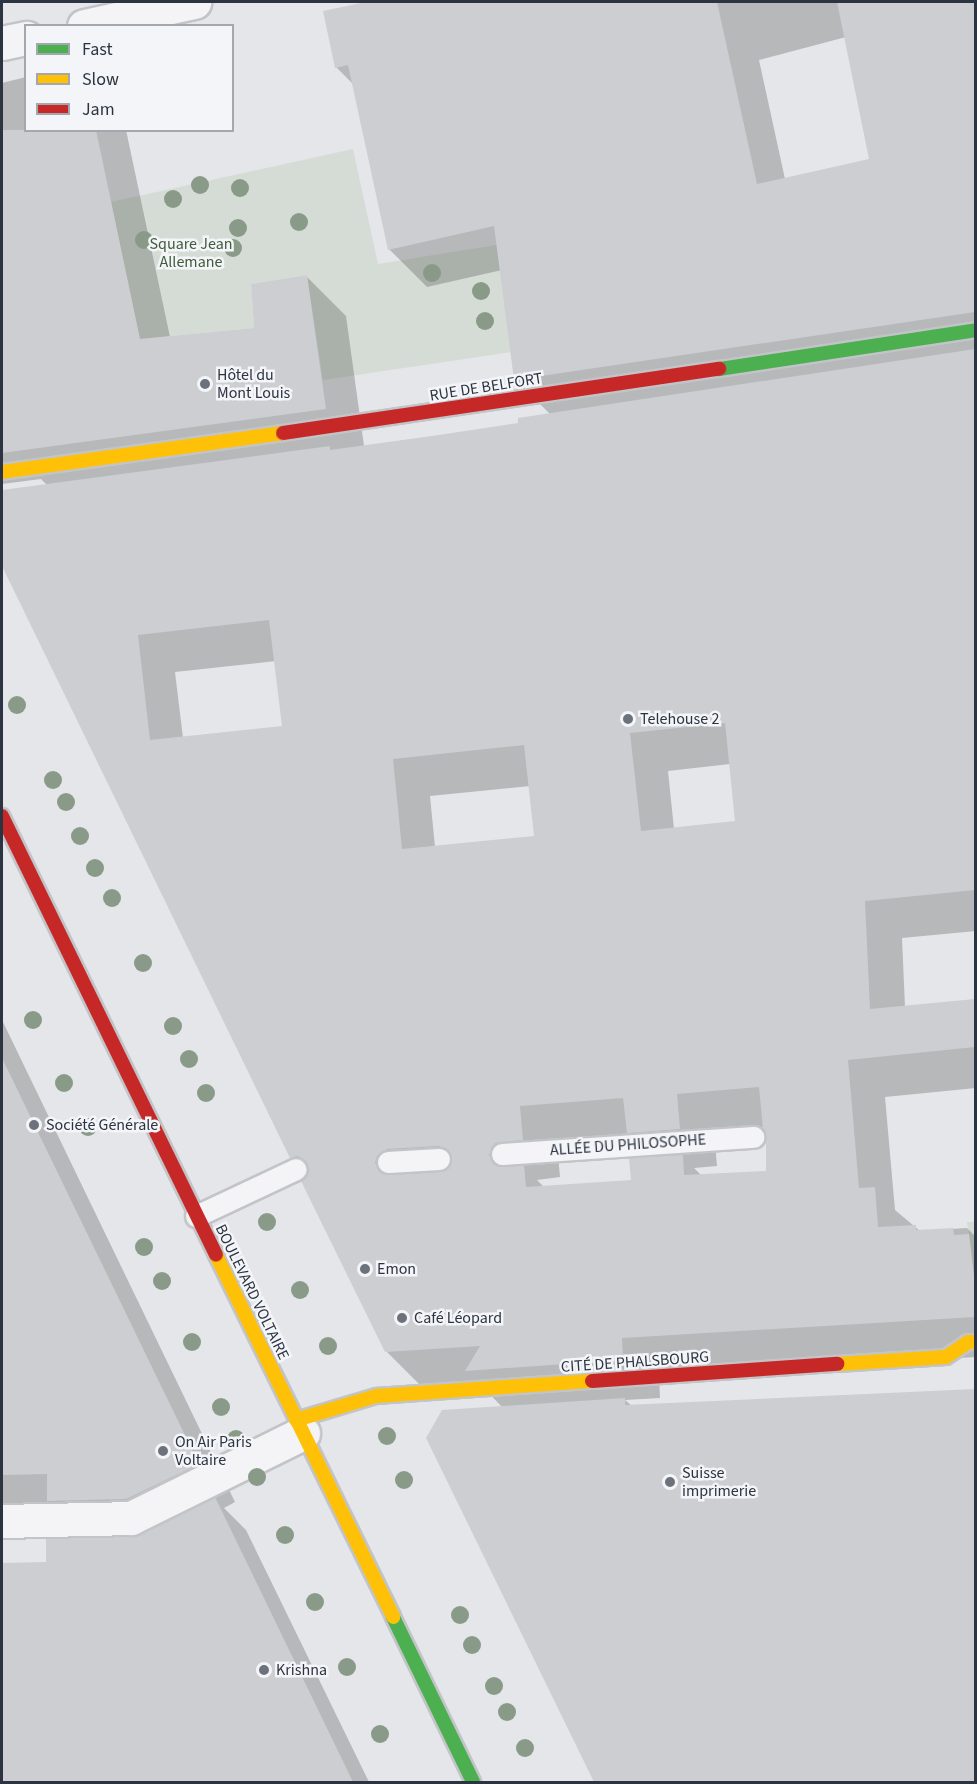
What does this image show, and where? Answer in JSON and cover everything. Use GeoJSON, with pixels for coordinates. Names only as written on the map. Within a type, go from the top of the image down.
{"type":"FeatureCollection","features":[{"type":"Feature","properties":{"kind":"street"},"geometry":{"type":"LineString","coordinates":[[93,24],[194,2]]}},
{"type":"Feature","properties":{"kind":"street"},"geometry":{"type":"LineString","coordinates":[[2,43],[24,38]]}},
{"type":"Feature","properties":{"kind":"street","name":"RUE DE BELFORT"},"geometry":{"type":"LineString","coordinates":[[2,472],[344,424],[975,330]]}},
{"type":"Feature","properties":{"kind":"street","name":"BOULEVARD VOLTAIRE"},"geometry":{"type":"LineString","coordinates":[[2,816],[473,1782]]}},
{"type":"Feature","properties":{"kind":"street","name":"CITÉ DE PHALSBOURG"},"geometry":{"type":"LineString","coordinates":[[300,1426],[376,1396],[946,1357],[968,1342],[975,1342]]}},
{"type":"Feature","properties":{"kind":"street"},"geometry":{"type":"LineString","coordinates":[[2,1521],[131,1518],[300,1426]]}},
{"type":"Feature","properties":{"kind":"lane","name":"ALLÉE DU PHILOSOPHE"},"geometry":{"type":"LineString","coordinates":[[502,1154],[753,1137]]}},
{"type":"Feature","properties":{"kind":"lane"},"geometry":{"type":"LineString","coordinates":[[388,1162],[439,1159]]}},
{"type":"Feature","properties":{"kind":"lane"},"geometry":{"type":"LineString","coordinates":[[196,1216],[296,1169]]}},
{"type":"Feature","properties":{"kind":"green space","name":"Square Jean Allemane"},"geometry":{"type":"Polygon","coordinates":[[[353,149],[378,264],[497,245],[512,352],[323,380],[307,275],[251,284],[254,328],[140,339],[111,202],[353,149]]]}},
{"type":"Feature","properties":{"kind":"green space"},"geometry":{"type":"Polygon","coordinates":[[[967,1222],[975,1222],[975,1284],[969,1234],[967,1222]]]}},
{"type":"Feature","properties":{"kind":"building"},"geometry":{"type":"Polygon","coordinates":[[[366,2],[717,2],[757,184],[869,159],[837,2],[975,2],[975,312],[514,380],[494,226],[388,250],[348,65],[335,68],[323,11],[366,2]]]}},
{"type":"Feature","properties":{"kind":"building"},"geometry":{"type":"Polygon","coordinates":[[[2,130],[96,132],[140,339],[254,328],[251,284],[307,275],[326,409],[2,453],[2,130]]]}},
{"type":"Feature","properties":{"kind":"building"},"geometry":{"type":"Polygon","coordinates":[[[975,349],[975,890],[865,901],[870,1009],[975,999],[975,1047],[848,1060],[859,1188],[875,1187],[878,1227],[916,1225],[916,1230],[953,1228],[954,1235],[969,1234],[975,1284],[975,1317],[622,1338],[623,1360],[465,1371],[480,1346],[385,1352],[301,1181],[309,1171],[307,1163],[298,1156],[290,1158],[2,566],[2,490],[330,446],[330,450],[432,436],[518,423],[518,418],[975,349]],[[269,620],[138,635],[150,740],[282,726],[269,620]],[[725,723],[630,733],[641,831],[735,821],[725,723]],[[524,745],[393,759],[402,849],[534,836],[524,745]],[[759,1087],[677,1094],[680,1129],[627,1133],[623,1098],[520,1106],[523,1140],[495,1143],[489,1155],[497,1166],[524,1165],[526,1187],[631,1180],[629,1158],[683,1155],[684,1175],[766,1171],[766,1136],[763,1129],[759,1087]],[[438,1146],[387,1149],[377,1156],[375,1163],[382,1173],[388,1175],[440,1172],[450,1165],[452,1158],[445,1148],[438,1146]]]}},
{"type":"Feature","properties":{"kind":"building"},"geometry":{"type":"Polygon","coordinates":[[[2,1058],[199,1464],[126,1499],[47,1501],[47,1474],[2,1475],[2,1058]]]}},
{"type":"Feature","properties":{"kind":"building"},"geometry":{"type":"Polygon","coordinates":[[[975,1389],[975,1782],[594,1782],[426,1438],[442,1410],[625,1398],[625,1405],[975,1389]]]}},
{"type":"Feature","properties":{"kind":"building"},"geometry":{"type":"Polygon","coordinates":[[[215,1497],[353,1782],[2,1782],[2,1563],[46,1562],[46,1539],[139,1535],[215,1497]]]}},
{"type":"Feature","properties":{"kind":"traffic: fast"},"geometry":{"type":"LineString","coordinates":[[719,369],[976,330]]}},
{"type":"Feature","properties":{"kind":"traffic: fast"},"geometry":{"type":"LineString","coordinates":[[393,1617],[473,1782]]}},
{"type":"Feature","properties":{"kind":"traffic: slow"},"geometry":{"type":"LineString","coordinates":[[2,472],[283,433]]}},
{"type":"Feature","properties":{"kind":"traffic: slow"},"geometry":{"type":"LineString","coordinates":[[216,1255],[393,1617]]}},
{"type":"Feature","properties":{"kind":"traffic: slow"},"geometry":{"type":"LineString","coordinates":[[837,1364],[946,1357],[968,1342],[976,1342]]}},
{"type":"Feature","properties":{"kind":"traffic: slow"},"geometry":{"type":"LineString","coordinates":[[296,1420],[376,1396],[592,1381]]}},
{"type":"Feature","properties":{"kind":"traffic: jam"},"geometry":{"type":"LineString","coordinates":[[283,433],[719,369]]}},
{"type":"Feature","properties":{"kind":"traffic: jam"},"geometry":{"type":"LineString","coordinates":[[2,816],[216,1255]]}},
{"type":"Feature","properties":{"kind":"traffic: jam"},"geometry":{"type":"LineString","coordinates":[[592,1381],[837,1364]]}},
{"type":"Feature","properties":{"kind":"place","name":"Hôtel du Mont Louis"},"geometry":{"type":"Point","coordinates":[205,384]}},
{"type":"Feature","properties":{"kind":"place","name":"Telehouse 2"},"geometry":{"type":"Point","coordinates":[628,719]}},
{"type":"Feature","properties":{"kind":"place","name":"Société Générale"},"geometry":{"type":"Point","coordinates":[34,1125]}},
{"type":"Feature","properties":{"kind":"place","name":"Emon"},"geometry":{"type":"Point","coordinates":[365,1269]}},
{"type":"Feature","properties":{"kind":"place","name":"Café Léopard"},"geometry":{"type":"Point","coordinates":[402,1318]}},
{"type":"Feature","properties":{"kind":"place","name":"On Air Paris Voltaire"},"geometry":{"type":"Point","coordinates":[163,1451]}},
{"type":"Feature","properties":{"kind":"place","name":"Suisse imprimerie"},"geometry":{"type":"Point","coordinates":[670,1482]}},
{"type":"Feature","properties":{"kind":"place","name":"Krishna"},"geometry":{"type":"Point","coordinates":[264,1670]}}]}
